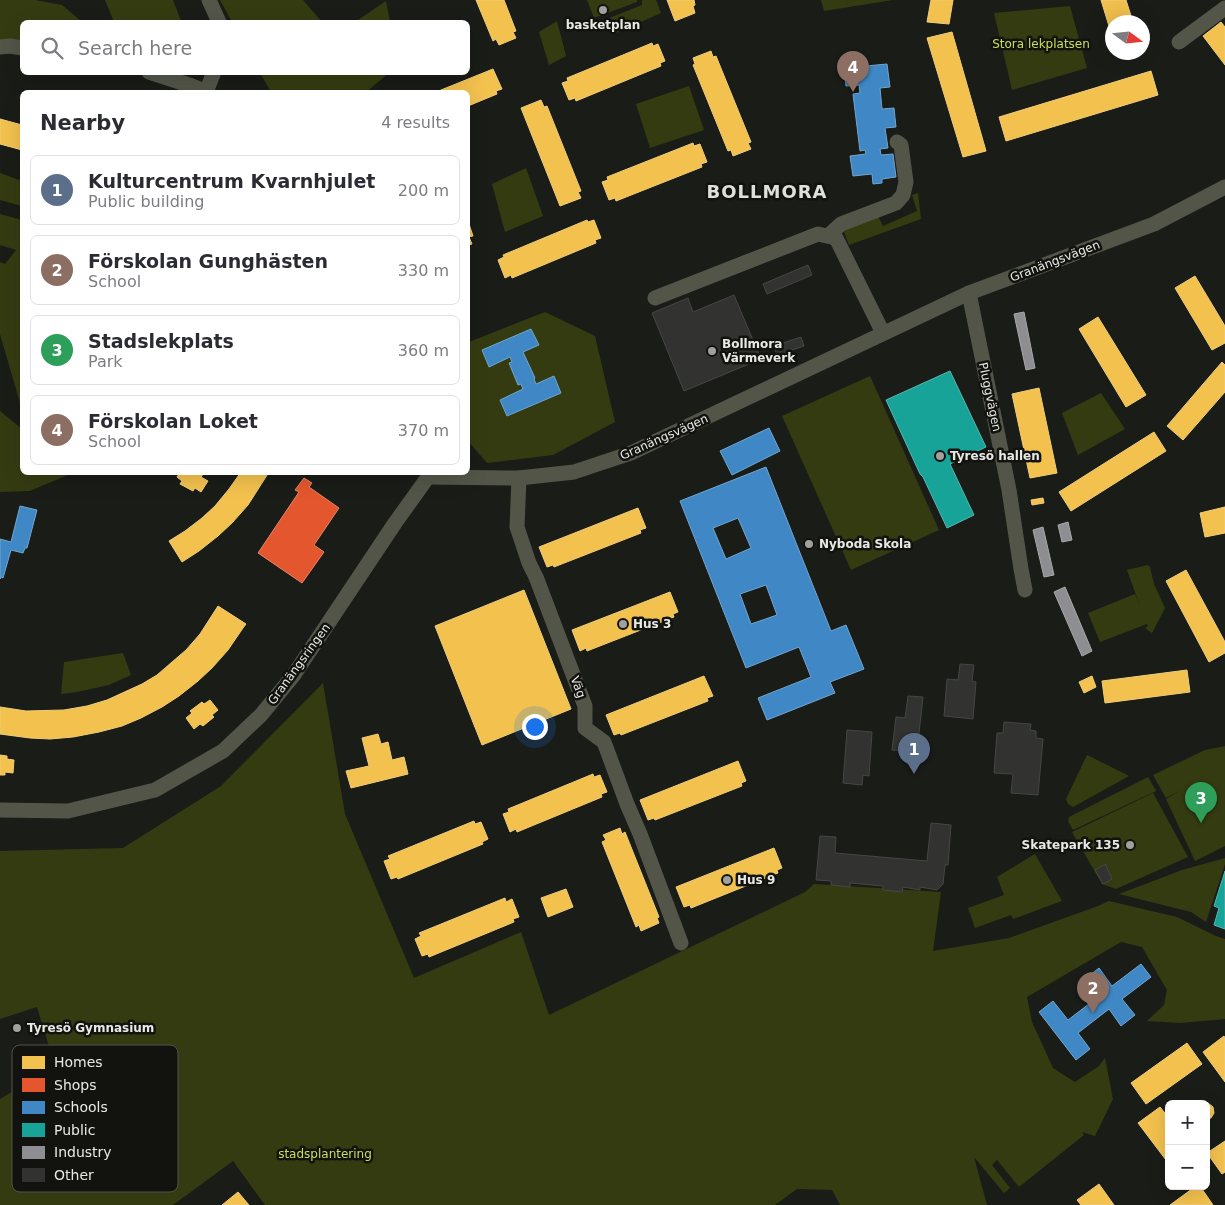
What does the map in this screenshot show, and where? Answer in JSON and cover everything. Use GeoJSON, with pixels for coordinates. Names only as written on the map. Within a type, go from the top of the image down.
{"type":"FeatureCollection","features":[{"type":"Feature","properties":{"kind":"street"},"geometry":{"type":"LineString","coordinates":[[208,0],[218,20]]}},
{"type":"Feature","properties":{"kind":"street"},"geometry":{"type":"LineString","coordinates":[[1179,42],[1225,8]]}},
{"type":"Feature","properties":{"kind":"street"},"geometry":{"type":"LineString","coordinates":[[0,47],[20,48]]}},
{"type":"Feature","properties":{"kind":"street"},"geometry":{"type":"LineString","coordinates":[[158,75],[202,90]]}},
{"type":"Feature","properties":{"kind":"street"},"geometry":{"type":"LineString","coordinates":[[208,90],[213,75]]}},
{"type":"Feature","properties":{"kind":"street"},"geometry":{"type":"LineString","coordinates":[[828,236],[841,224],[896,203],[903,195],[906,182],[901,145],[897,142]]}},
{"type":"Feature","properties":{"kind":"street","name":"Granängsvägen"},"geometry":{"type":"LineString","coordinates":[[427,475],[519,478],[574,472],[631,454],[883,333],[969,294],[1154,224],[1225,187]]}},
{"type":"Feature","properties":{"kind":"street"},"geometry":{"type":"LineString","coordinates":[[655,298],[818,234],[836,238],[883,333]]}},
{"type":"Feature","properties":{"kind":"street","name":"Pluggvägen"},"geometry":{"type":"LineString","coordinates":[[969,294],[1009,490],[1025,590]]}},
{"type":"Feature","properties":{"kind":"street","name":"Granängsringen"},"geometry":{"type":"LineString","coordinates":[[0,810],[68,811],[155,790],[223,751],[261,715],[293,676],[427,475]]}},
{"type":"Feature","properties":{"kind":"street","name":"Väg"},"geometry":{"type":"LineString","coordinates":[[519,478],[517,527],[585,706],[585,728],[604,742],[681,943]]}},
{"type":"Feature","properties":{"kind":"green space"},"geometry":{"type":"Polygon","coordinates":[[[0,0],[35,0],[62,5],[80,20],[20,20],[20,43],[0,41],[0,0]]]}},
{"type":"Feature","properties":{"kind":"green space"},"geometry":{"type":"Polygon","coordinates":[[[105,0],[173,0],[181,20],[113,20],[105,0]]]}},
{"type":"Feature","properties":{"kind":"green space"},"geometry":{"type":"Polygon","coordinates":[[[220,0],[303,0],[320,20],[231,20],[220,0]]]}},
{"type":"Feature","properties":{"kind":"green space","name":"basketplan"},"geometry":{"type":"Polygon","coordinates":[[[587,0],[637,0],[637,2],[594,18],[587,0]]]}},
{"type":"Feature","properties":{"kind":"green space"},"geometry":{"type":"Polygon","coordinates":[[[642,0],[656,0],[661,13],[614,34],[609,18],[642,5],[642,0]]]}},
{"type":"Feature","properties":{"kind":"green space"},"geometry":{"type":"Polygon","coordinates":[[[821,0],[893,0],[824,11],[821,0]]]}},
{"type":"Feature","properties":{"kind":"green space"},"geometry":{"type":"Polygon","coordinates":[[[386,1],[390,20],[358,20],[386,1]]]}},
{"type":"Feature","properties":{"kind":"green space","name":"Stora lekplatsen"},"geometry":{"type":"Polygon","coordinates":[[[1070,6],[1087,68],[1012,90],[994,13],[1070,6]]]}},
{"type":"Feature","properties":{"kind":"green space"},"geometry":{"type":"Polygon","coordinates":[[[557,21],[566,56],[549,65],[539,32],[557,21]]]}},
{"type":"Feature","properties":{"kind":"green space"},"geometry":{"type":"Polygon","coordinates":[[[261,75],[387,75],[368,90],[270,90],[261,75]]]}},
{"type":"Feature","properties":{"kind":"green space"},"geometry":{"type":"Polygon","coordinates":[[[689,86],[704,130],[650,148],[636,104],[689,86]]]}},
{"type":"Feature","properties":{"kind":"green space"},"geometry":{"type":"Polygon","coordinates":[[[526,168],[543,216],[505,232],[492,184],[526,168]]]}},
{"type":"Feature","properties":{"kind":"green space"},"geometry":{"type":"Polygon","coordinates":[[[0,173],[20,180],[20,205],[0,200],[0,173]]]}},
{"type":"Feature","properties":{"kind":"green space"},"geometry":{"type":"Polygon","coordinates":[[[918,193],[921,219],[849,245],[843,229],[878,216],[883,226],[917,211],[912,195],[918,193]]]}},
{"type":"Feature","properties":{"kind":"green space"},"geometry":{"type":"Polygon","coordinates":[[[0,214],[20,219],[20,403],[0,334],[0,262],[5,264],[16,250],[0,245],[0,214]]]}},
{"type":"Feature","properties":{"kind":"green space"},"geometry":{"type":"Polygon","coordinates":[[[545,312],[595,336],[615,422],[553,455],[487,463],[470,443],[470,342],[545,312]]]}},
{"type":"Feature","properties":{"kind":"green space"},"geometry":{"type":"Polygon","coordinates":[[[870,376],[939,530],[851,570],[782,416],[870,376]]]}},
{"type":"Feature","properties":{"kind":"green space"},"geometry":{"type":"Polygon","coordinates":[[[1101,393],[1125,429],[1078,455],[1062,413],[1101,393]]]}},
{"type":"Feature","properties":{"kind":"green space"},"geometry":{"type":"Polygon","coordinates":[[[0,411],[20,427],[20,475],[68,475],[30,491],[0,492],[0,411]]]}},
{"type":"Feature","properties":{"kind":"green space"},"geometry":{"type":"Polygon","coordinates":[[[1148,565],[1165,608],[1152,633],[1145,628],[1148,626],[1147,624],[1100,642],[1088,613],[1135,594],[1140,606],[1127,570],[1148,565]]]}},
{"type":"Feature","properties":{"kind":"green space"},"geometry":{"type":"Polygon","coordinates":[[[123,653],[131,675],[109,685],[61,694],[64,662],[123,653]]]}},
{"type":"Feature","properties":{"kind":"green space","name":"stadsplantering"},"geometry":{"type":"Polygon","coordinates":[[[323,683],[345,814],[414,978],[521,932],[549,1015],[805,892],[814,884],[941,892],[933,951],[1009,938],[1109,901],[1177,917],[1225,939],[1225,1019],[1180,1023],[1147,1021],[1164,1005],[1167,990],[1142,947],[1121,942],[1027,997],[1032,1022],[1053,1068],[1075,1082],[1099,1066],[1105,1058],[1113,1099],[1095,1136],[1082,1132],[1084,1135],[1019,1187],[997,1160],[992,1165],[1010,1188],[1004,1193],[974,1157],[987,1205],[840,1205],[832,1190],[797,1189],[775,1205],[265,1205],[233,1161],[173,1205],[0,1205],[0,1099],[12,1092],[12,1192],[178,1192],[178,1045],[49,1045],[37,1007],[0,1019],[0,851],[123,848],[221,786],[323,683]]]}},
{"type":"Feature","properties":{"kind":"green space"},"geometry":{"type":"Polygon","coordinates":[[[1225,746],[1225,846],[1195,861],[1166,799],[1181,790],[1166,798],[1153,775],[1205,750],[1225,746]]]}},
{"type":"Feature","properties":{"kind":"green space"},"geometry":{"type":"Polygon","coordinates":[[[1087,755],[1129,776],[1073,807],[1068,804],[1066,799],[1087,755]]]}},
{"type":"Feature","properties":{"kind":"green space"},"geometry":{"type":"Polygon","coordinates":[[[1148,777],[1156,791],[1073,830],[1068,821],[1069,817],[1148,777]]]}},
{"type":"Feature","properties":{"kind":"green space","name":"Skatepark 135"},"geometry":{"type":"Polygon","coordinates":[[[1153,793],[1188,857],[1116,889],[1102,884],[1072,832],[1153,793]]]}},
{"type":"Feature","properties":{"kind":"green space"},"geometry":{"type":"Polygon","coordinates":[[[1035,854],[1062,901],[1013,919],[1011,915],[975,928],[968,908],[1004,895],[997,877],[1035,854]]]}},
{"type":"Feature","properties":{"kind":"green space"},"geometry":{"type":"Polygon","coordinates":[[[1225,858],[1225,864],[1206,922],[1191,912],[1119,894],[1182,870],[1225,858]]]}},
{"type":"Feature","properties":{"kind":"building: Homes"},"geometry":{"type":"Polygon","coordinates":[[[476,0],[504,0],[516,31],[513,32],[516,38],[499,45],[496,39],[493,41],[476,0]]]}},
{"type":"Feature","properties":{"kind":"building: Homes"},"geometry":{"type":"Polygon","coordinates":[[[667,0],[694,0],[695,13],[675,21],[667,0]]]}},
{"type":"Feature","properties":{"kind":"building: Homes"},"geometry":{"type":"Polygon","coordinates":[[[931,0],[953,0],[949,24],[927,22],[931,0]]]}},
{"type":"Feature","properties":{"kind":"building: Homes"},"geometry":{"type":"Polygon","coordinates":[[[1101,0],[1126,0],[1131,15],[1106,15],[1101,0]]]}},
{"type":"Feature","properties":{"kind":"building: Homes"},"geometry":{"type":"Polygon","coordinates":[[[1221,22],[1225,27],[1225,65],[1203,36],[1221,22]]]}},
{"type":"Feature","properties":{"kind":"building: Homes"},"geometry":{"type":"Polygon","coordinates":[[[952,32],[986,151],[963,157],[927,38],[952,32]]]}},
{"type":"Feature","properties":{"kind":"building: Homes"},"geometry":{"type":"Polygon","coordinates":[[[652,43],[653,46],[658,44],[665,61],[660,63],[661,66],[576,101],[575,98],[569,100],[562,83],[568,81],[567,78],[652,43]]]}},
{"type":"Feature","properties":{"kind":"building: Homes"},"geometry":{"type":"Polygon","coordinates":[[[711,51],[713,57],[716,56],[751,142],[748,143],[751,149],[733,156],[731,150],[728,151],[693,65],[695,64],[693,58],[711,51]]]}},
{"type":"Feature","properties":{"kind":"building: Homes"},"geometry":{"type":"Polygon","coordinates":[[[493,69],[502,89],[496,91],[497,94],[470,105],[470,90],[441,90],[493,69]]]}},
{"type":"Feature","properties":{"kind":"building: Homes"},"geometry":{"type":"Polygon","coordinates":[[[1151,71],[1158,95],[1006,141],[999,117],[1151,71]]]}},
{"type":"Feature","properties":{"kind":"building: Homes"},"geometry":{"type":"Polygon","coordinates":[[[541,100],[544,107],[547,106],[581,191],[578,192],[581,198],[560,206],[521,108],[541,100]]]}},
{"type":"Feature","properties":{"kind":"building: Homes"},"geometry":{"type":"Polygon","coordinates":[[[0,119],[20,124],[20,149],[0,144],[0,119]]]}},
{"type":"Feature","properties":{"kind":"building: Homes"},"geometry":{"type":"Polygon","coordinates":[[[693,143],[694,146],[700,144],[707,162],[701,164],[702,167],[616,201],[615,198],[609,200],[602,182],[608,180],[607,177],[693,143]]]}},
{"type":"Feature","properties":{"kind":"building: Homes"},"geometry":{"type":"Polygon","coordinates":[[[587,220],[588,222],[594,220],[601,238],[595,240],[596,243],[512,278],[511,275],[505,278],[498,260],[504,257],[503,255],[587,220]]]}},
{"type":"Feature","properties":{"kind":"building: Homes"},"geometry":{"type":"Polygon","coordinates":[[[1195,276],[1225,326],[1225,343],[1212,350],[1175,288],[1195,276]]]}},
{"type":"Feature","properties":{"kind":"building: Homes"},"geometry":{"type":"Polygon","coordinates":[[[1098,317],[1146,395],[1126,407],[1079,329],[1098,317]]]}},
{"type":"Feature","properties":{"kind":"building: Homes"},"geometry":{"type":"Polygon","coordinates":[[[1222,362],[1225,365],[1225,392],[1183,440],[1167,426],[1222,362]]]}},
{"type":"Feature","properties":{"kind":"building: Homes"},"geometry":{"type":"Polygon","coordinates":[[[1039,388],[1057,473],[1030,478],[1012,394],[1039,388]]]}},
{"type":"Feature","properties":{"kind":"building: Homes"},"geometry":{"type":"Polygon","coordinates":[[[1154,432],[1166,451],[1071,511],[1059,492],[1154,432]]]}},
{"type":"Feature","properties":{"kind":"building: Homes"},"geometry":{"type":"Polygon","coordinates":[[[178,475],[202,475],[201,477],[208,481],[201,492],[195,488],[193,491],[180,484],[182,481],[177,477],[178,475]]]}},
{"type":"Feature","properties":{"kind":"building: Homes"},"geometry":{"type":"Polygon","coordinates":[[[239,475],[267,475],[248,505],[232,523],[199,551],[182,562],[169,541],[202,518],[229,489],[239,475]]]}},
{"type":"Feature","properties":{"kind":"building: Homes"},"geometry":{"type":"Polygon","coordinates":[[[1043,498],[1044,503],[1032,505],[1031,500],[1043,498]]]}},
{"type":"Feature","properties":{"kind":"building: Homes"},"geometry":{"type":"Polygon","coordinates":[[[1225,507],[1225,533],[1205,537],[1200,513],[1225,507]]]}},
{"type":"Feature","properties":{"kind":"building: Homes"},"geometry":{"type":"Polygon","coordinates":[[[638,508],[646,528],[640,530],[641,533],[554,567],[553,565],[547,567],[539,547],[638,508]]]}},
{"type":"Feature","properties":{"kind":"building: Homes"},"geometry":{"type":"Polygon","coordinates":[[[1186,570],[1225,642],[1225,653],[1209,662],[1166,581],[1186,570]]]}},
{"type":"Feature","properties":{"kind":"building: Homes"},"geometry":{"type":"Polygon","coordinates":[[[524,590],[571,709],[482,745],[435,626],[524,590]]]}},
{"type":"Feature","properties":{"kind":"building: Homes","name":"Hus 3"},"geometry":{"type":"Polygon","coordinates":[[[670,592],[678,612],[673,614],[674,617],[587,651],[586,648],[580,651],[572,630],[670,592]]]}},
{"type":"Feature","properties":{"kind":"building: Homes"},"geometry":{"type":"Polygon","coordinates":[[[218,606],[246,624],[228,650],[212,668],[179,696],[162,707],[122,726],[73,737],[50,739],[0,734],[0,707],[26,711],[64,710],[107,700],[142,684],[157,675],[186,650],[200,634],[218,606]]]}},
{"type":"Feature","properties":{"kind":"building: Homes"},"geometry":{"type":"Polygon","coordinates":[[[1187,670],[1190,692],[1105,703],[1102,681],[1187,670]]]}},
{"type":"Feature","properties":{"kind":"building: Homes"},"geometry":{"type":"Polygon","coordinates":[[[704,676],[713,696],[707,698],[708,701],[621,735],[620,733],[614,735],[606,715],[704,676]]]}},
{"type":"Feature","properties":{"kind":"building: Homes"},"geometry":{"type":"Polygon","coordinates":[[[1092,676],[1096,687],[1084,693],[1079,682],[1092,676]]]}},
{"type":"Feature","properties":{"kind":"building: Homes"},"geometry":{"type":"Polygon","coordinates":[[[210,700],[218,710],[212,715],[214,717],[203,726],[200,724],[194,729],[186,718],[192,713],[190,711],[202,702],[204,704],[210,700]]]}},
{"type":"Feature","properties":{"kind":"building: Homes"},"geometry":{"type":"Polygon","coordinates":[[[378,734],[381,744],[388,742],[392,760],[404,757],[408,774],[351,788],[346,771],[369,766],[362,738],[378,734]]]}},
{"type":"Feature","properties":{"kind":"building: Homes"},"geometry":{"type":"Polygon","coordinates":[[[0,755],[14,760],[13,773],[5,772],[5,775],[0,775],[0,755]]]}},
{"type":"Feature","properties":{"kind":"building: Homes"},"geometry":{"type":"Polygon","coordinates":[[[738,761],[746,781],[741,783],[742,786],[655,820],[654,818],[648,820],[640,800],[738,761]]]}},
{"type":"Feature","properties":{"kind":"building: Homes"},"geometry":{"type":"Polygon","coordinates":[[[593,774],[594,777],[600,775],[607,792],[601,794],[602,797],[517,832],[516,829],[510,832],[503,814],[509,812],[508,809],[593,774]]]}},
{"type":"Feature","properties":{"kind":"building: Homes"},"geometry":{"type":"Polygon","coordinates":[[[474,821],[475,824],[481,822],[488,839],[482,842],[483,844],[398,879],[397,877],[391,879],[384,861],[390,859],[388,856],[474,821]]]}},
{"type":"Feature","properties":{"kind":"building: Homes"},"geometry":{"type":"Polygon","coordinates":[[[620,828],[622,834],[625,832],[659,917],[657,918],[659,923],[641,931],[639,925],[636,927],[602,842],[606,840],[603,835],[620,828]]]}},
{"type":"Feature","properties":{"kind":"building: Homes","name":"Hus 9"},"geometry":{"type":"Polygon","coordinates":[[[774,848],[782,868],[777,870],[778,873],[691,908],[690,905],[684,907],[676,887],[774,848]]]}},
{"type":"Feature","properties":{"kind":"building: Homes"},"geometry":{"type":"Polygon","coordinates":[[[566,889],[573,907],[548,917],[541,898],[566,889]]]}},
{"type":"Feature","properties":{"kind":"building: Homes"},"geometry":{"type":"Polygon","coordinates":[[[505,898],[506,902],[512,899],[519,917],[513,919],[514,922],[429,957],[428,954],[422,956],[415,939],[421,936],[419,933],[505,898]]]}},
{"type":"Feature","properties":{"kind":"building: Homes"},"geometry":{"type":"Polygon","coordinates":[[[1224,1036],[1225,1038],[1225,1082],[1203,1052],[1224,1036]]]}},
{"type":"Feature","properties":{"kind":"building: Homes"},"geometry":{"type":"Polygon","coordinates":[[[1187,1043],[1202,1064],[1146,1104],[1131,1083],[1187,1043]]]}},
{"type":"Feature","properties":{"kind":"building: Homes"},"geometry":{"type":"Polygon","coordinates":[[[1210,1105],[1213,1107],[1214,1113],[1211,1118],[1210,1105]]]}},
{"type":"Feature","properties":{"kind":"building: Homes"},"geometry":{"type":"Polygon","coordinates":[[[1160,1107],[1165,1113],[1165,1159],[1138,1123],[1160,1107]]]}},
{"type":"Feature","properties":{"kind":"building: Homes"},"geometry":{"type":"Polygon","coordinates":[[[1225,1141],[1225,1172],[1222,1174],[1210,1157],[1210,1151],[1225,1141]]]}},
{"type":"Feature","properties":{"kind":"building: Homes"},"geometry":{"type":"Polygon","coordinates":[[[1099,1184],[1114,1205],[1081,1205],[1077,1200],[1099,1184]]]}},
{"type":"Feature","properties":{"kind":"building: Homes"},"geometry":{"type":"Polygon","coordinates":[[[1191,1190],[1203,1190],[1213,1205],[1170,1205],[1191,1190]]]}},
{"type":"Feature","properties":{"kind":"building: Homes"},"geometry":{"type":"Polygon","coordinates":[[[238,1192],[249,1205],[222,1205],[238,1192]]]}},
{"type":"Feature","properties":{"kind":"building: Shops"},"geometry":{"type":"Polygon","coordinates":[[[304,478],[312,483],[309,487],[339,508],[314,545],[324,552],[302,583],[258,553],[299,492],[295,490],[304,478]]]}},
{"type":"Feature","properties":{"kind":"building: Schools"},"geometry":{"type":"Polygon","coordinates":[[[866,62],[866,66],[887,64],[890,87],[880,88],[882,109],[894,108],[896,127],[885,128],[888,148],[880,149],[881,155],[893,154],[896,177],[882,179],[882,183],[873,184],[872,174],[853,176],[850,156],[866,154],[865,150],[860,151],[853,94],[860,93],[859,85],[846,86],[844,64],[866,62]]]}},
{"type":"Feature","properties":{"kind":"building: Schools"},"geometry":{"type":"Polygon","coordinates":[[[531,329],[539,345],[523,352],[536,384],[554,376],[561,393],[507,416],[500,400],[523,389],[521,384],[518,385],[509,363],[512,362],[510,357],[489,367],[482,350],[531,329]]]}},
{"type":"Feature","properties":{"kind":"building: Schools"},"geometry":{"type":"Polygon","coordinates":[[[769,428],[780,451],[732,475],[720,451],[769,428]]]}},
{"type":"Feature","properties":{"kind":"building: Schools"},"geometry":{"type":"Polygon","coordinates":[[[766,467],[831,631],[846,625],[864,669],[830,682],[835,693],[767,720],[758,698],[811,677],[799,647],[746,668],[680,501],[766,467]],[[738,518],[713,528],[726,559],[751,548],[738,518]],[[766,585],[740,594],[751,624],[777,615],[766,585]]]}},
{"type":"Feature","properties":{"kind":"building: Schools"},"geometry":{"type":"Polygon","coordinates":[[[20,506],[37,510],[27,548],[25,548],[23,553],[11,550],[3,578],[1,577],[0,579],[0,539],[11,542],[20,506]]]}},
{"type":"Feature","properties":{"kind":"building: Schools"},"geometry":{"type":"Polygon","coordinates":[[[1141,964],[1151,977],[1122,999],[1135,1015],[1121,1026],[1109,1009],[1078,1033],[1090,1049],[1076,1060],[1039,1012],[1053,1001],[1068,1020],[1098,997],[1085,979],[1099,968],[1112,986],[1141,964]]]}},
{"type":"Feature","properties":{"kind":"building: Public","name":"Tyresö hallen"},"geometry":{"type":"Polygon","coordinates":[[[950,371],[986,447],[950,464],[974,515],[947,528],[886,400],[950,371]]]}},
{"type":"Feature","properties":{"kind":"building: Public"},"geometry":{"type":"Polygon","coordinates":[[[1225,871],[1225,929],[1214,925],[1219,908],[1214,906],[1225,871]]]}},
{"type":"Feature","properties":{"kind":"building: Industry"},"geometry":{"type":"Polygon","coordinates":[[[1024,312],[1035,368],[1026,370],[1014,314],[1024,312]]]}},
{"type":"Feature","properties":{"kind":"building: Industry"},"geometry":{"type":"Polygon","coordinates":[[[1068,522],[1072,540],[1062,542],[1058,525],[1068,522]]]}},
{"type":"Feature","properties":{"kind":"building: Industry"},"geometry":{"type":"Polygon","coordinates":[[[1043,527],[1054,575],[1044,577],[1033,530],[1043,527]]]}},
{"type":"Feature","properties":{"kind":"building: Industry"},"geometry":{"type":"Polygon","coordinates":[[[1065,587],[1092,651],[1082,656],[1054,592],[1065,587]]]}},
{"type":"Feature","properties":{"kind":"building: Other"},"geometry":{"type":"Polygon","coordinates":[[[808,265],[812,275],[767,294],[763,284],[808,265]]]}},
{"type":"Feature","properties":{"kind":"building: Other","name":"Bollmora Värmeverk"},"geometry":{"type":"Polygon","coordinates":[[[734,295],[761,359],[684,391],[652,313],[688,298],[693,312],[734,295]]]}},
{"type":"Feature","properties":{"kind":"building: Other"},"geometry":{"type":"Polygon","coordinates":[[[801,337],[804,346],[777,355],[774,346],[801,337]]]}},
{"type":"Feature","properties":{"kind":"building: Other"},"geometry":{"type":"Polygon","coordinates":[[[960,664],[974,665],[972,681],[976,682],[973,719],[944,716],[947,679],[958,680],[960,664]]]}},
{"type":"Feature","properties":{"kind":"building: Other"},"geometry":{"type":"Polygon","coordinates":[[[908,696],[923,697],[918,742],[914,741],[913,752],[892,750],[896,717],[905,718],[908,696]]]}},
{"type":"Feature","properties":{"kind":"building: Other"},"geometry":{"type":"Polygon","coordinates":[[[1004,722],[1031,724],[1030,730],[1036,731],[1036,738],[1043,739],[1038,795],[1011,793],[1013,774],[994,773],[997,733],[1003,733],[1004,722]]]}},
{"type":"Feature","properties":{"kind":"building: Other"},"geometry":{"type":"Polygon","coordinates":[[[847,730],[872,732],[869,776],[863,775],[862,785],[843,783],[847,730]]]}},
{"type":"Feature","properties":{"kind":"building: Other"},"geometry":{"type":"Polygon","coordinates":[[[931,823],[951,825],[948,865],[945,865],[943,884],[937,890],[903,887],[902,892],[883,890],[883,886],[850,883],[850,887],[831,885],[831,881],[816,880],[820,836],[836,837],[835,853],[927,861],[931,823]]]}},
{"type":"Feature","properties":{"kind":"building: Other"},"geometry":{"type":"Polygon","coordinates":[[[1105,864],[1112,879],[1103,884],[1095,870],[1105,864]]]}},
{"type":"Feature","properties":{"kind":"place","name":"basketplan"},"geometry":{"type":"Point","coordinates":[603,10]}},
{"type":"Feature","properties":{"kind":"place","name":"Förskolan Loket"},"geometry":{"type":"Point","coordinates":[853,92]}},
{"type":"Feature","properties":{"kind":"place","name":"Bollmora Värmeverk"},"geometry":{"type":"Point","coordinates":[712,351]}},
{"type":"Feature","properties":{"kind":"place","name":"Tyresö hallen"},"geometry":{"type":"Point","coordinates":[940,456]}},
{"type":"Feature","properties":{"kind":"place","name":"Nyboda Skola"},"geometry":{"type":"Point","coordinates":[809,544]}},
{"type":"Feature","properties":{"kind":"place","name":"Hus 3"},"geometry":{"type":"Point","coordinates":[623,624]}},
{"type":"Feature","properties":{"kind":"place","name":"Kulturcentrum Kvarnhjulet"},"geometry":{"type":"Point","coordinates":[914,774]}},
{"type":"Feature","properties":{"kind":"place","name":"Stadslekplats"},"geometry":{"type":"Point","coordinates":[1201,823]}},
{"type":"Feature","properties":{"kind":"place","name":"Skatepark 135"},"geometry":{"type":"Point","coordinates":[1130,845]}},
{"type":"Feature","properties":{"kind":"place","name":"Hus 9"},"geometry":{"type":"Point","coordinates":[727,880]}},
{"type":"Feature","properties":{"kind":"place","name":"Förskolan Gunghästen"},"geometry":{"type":"Point","coordinates":[1093,1013]}},
{"type":"Feature","properties":{"kind":"place","name":"Tyresö Gymnasium"},"geometry":{"type":"Point","coordinates":[17,1028]}},
{"type":"Feature","properties":{"kind":"district","name":"BOLLMORA"},"geometry":{"type":"Point","coordinates":[767,191]}}]}
